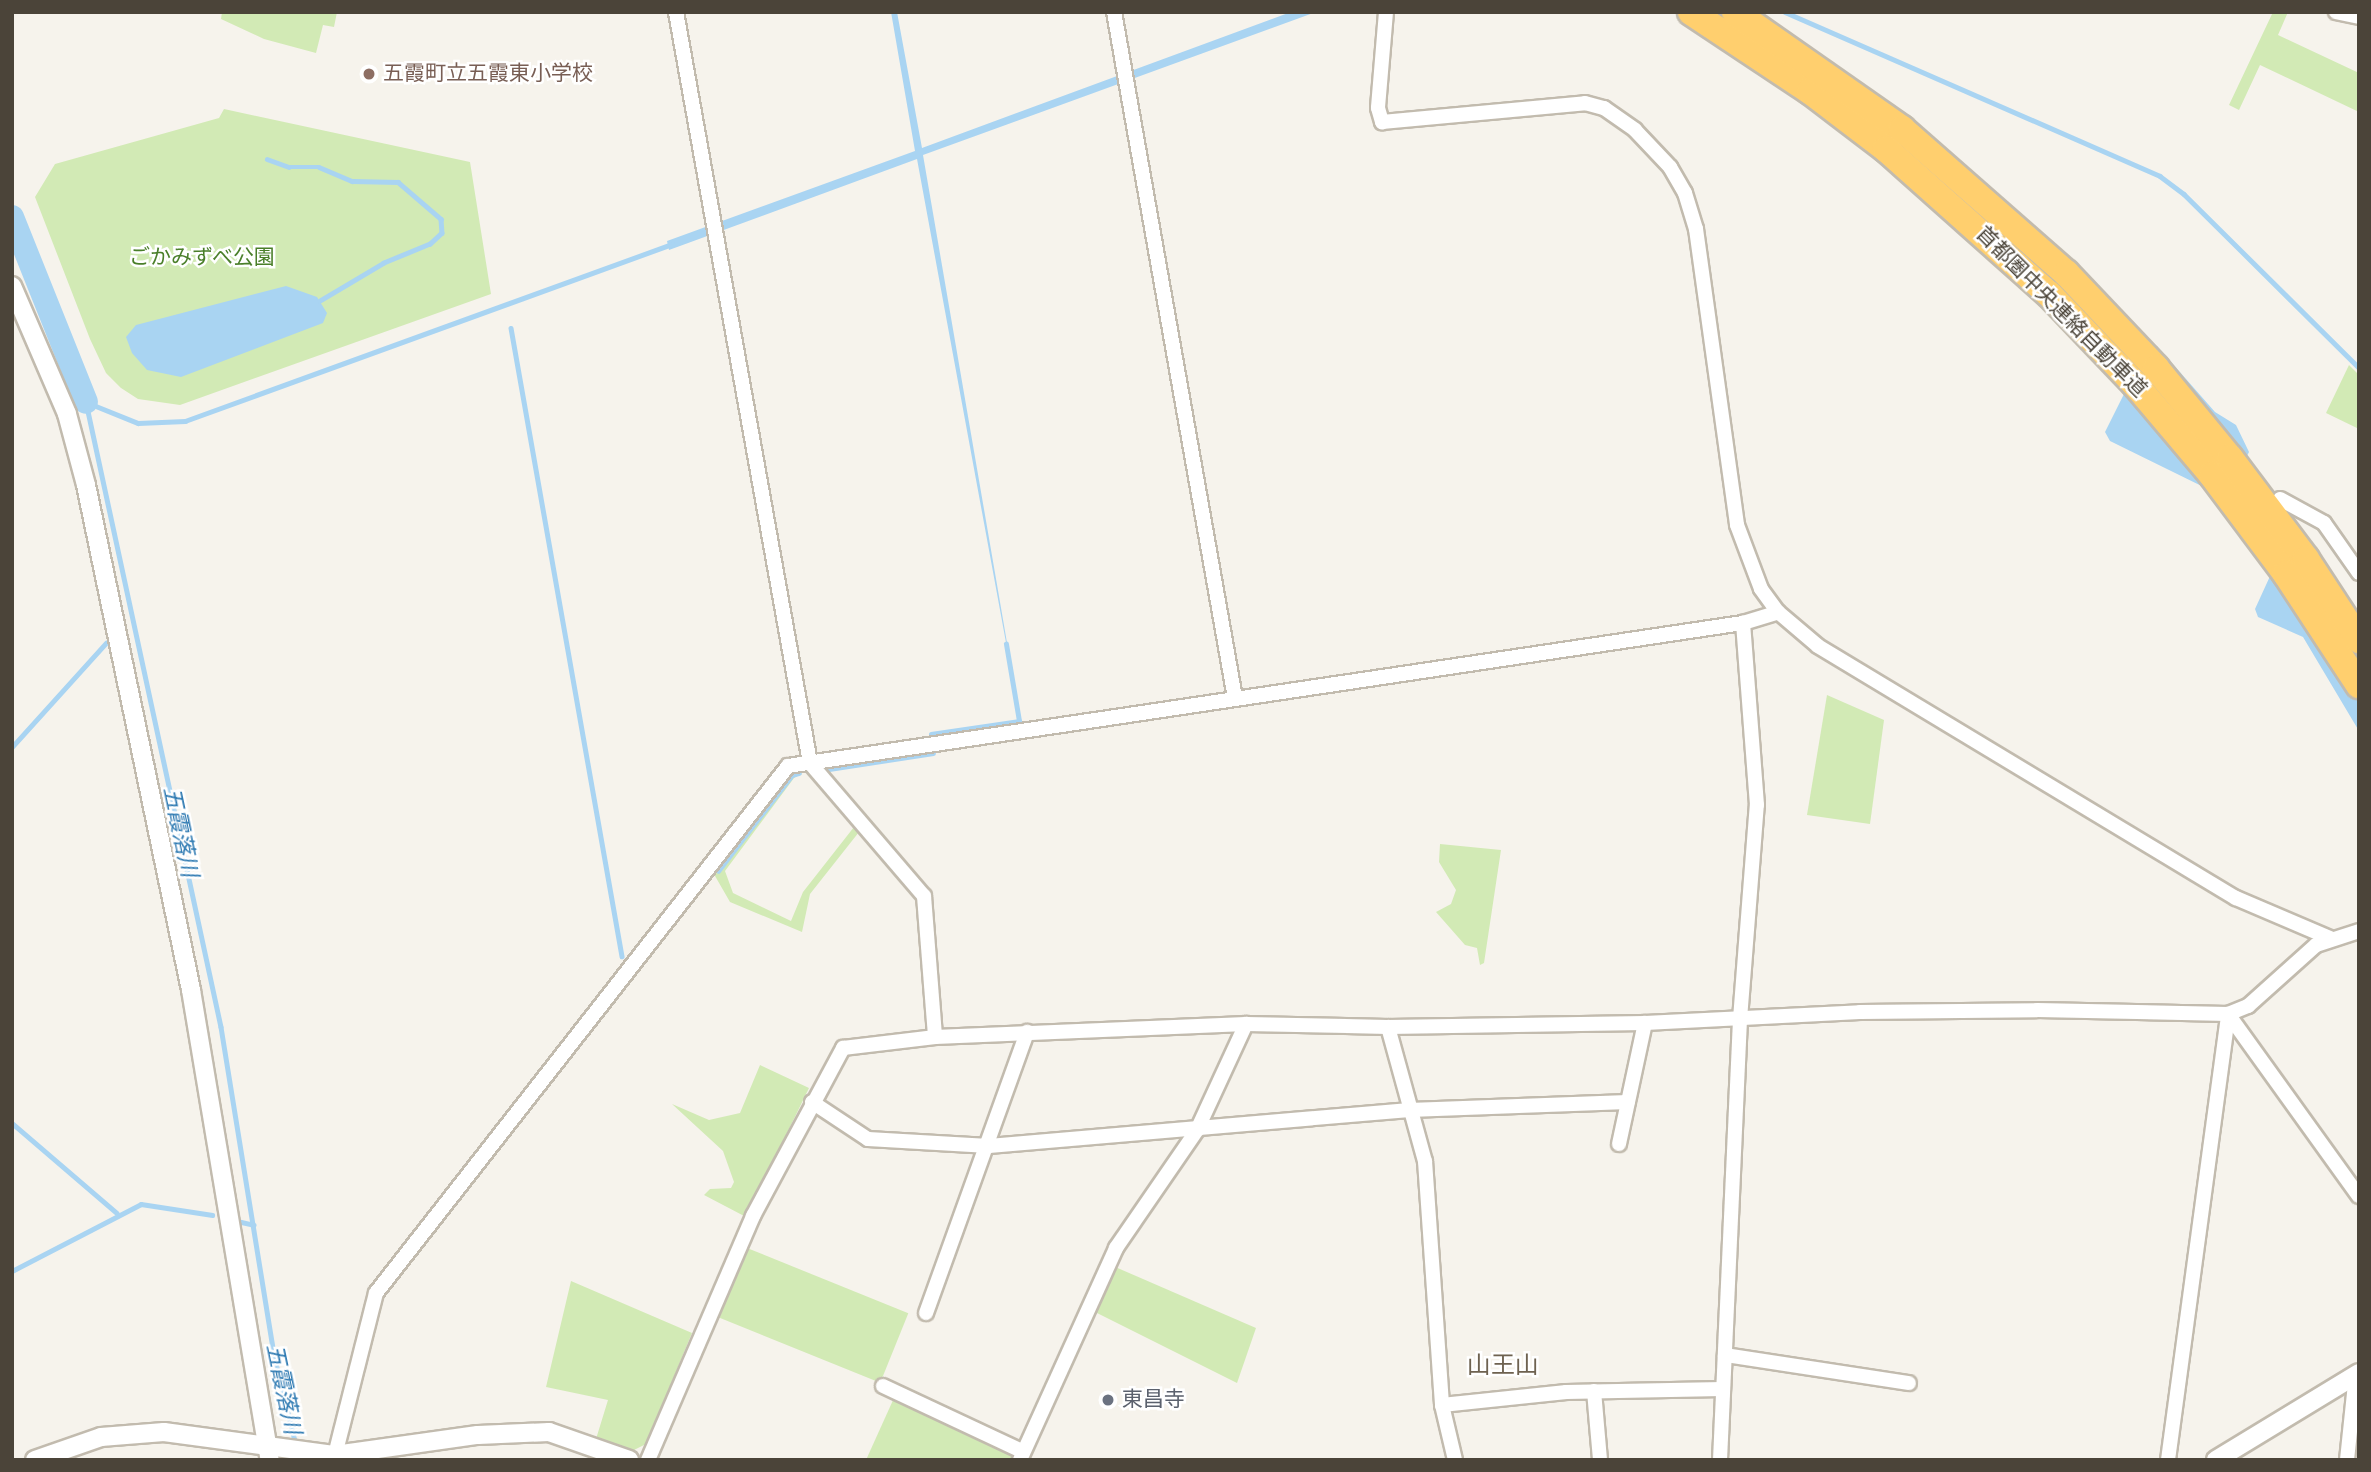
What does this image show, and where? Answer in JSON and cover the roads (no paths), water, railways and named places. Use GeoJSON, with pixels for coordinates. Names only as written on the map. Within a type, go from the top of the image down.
{"type":"FeatureCollection","features":[{"type":"Feature","properties":{"kind":"highway","name":"首都圏中央連絡自動車道"},"geometry":{"type":"LineString","coordinates":[[1690,12],[1810,91],[1886,149],[2049,294],[2136,385],[2212,475],[2359,685]]}},
{"type":"Feature","properties":{"kind":"highway","name":"首都圏中央連絡自動車道"},"geometry":{"type":"LineString","coordinates":[[1735,12],[1902,129],[2066,273],[2156,368],[2230,458],[2306,559],[2359,640]]}},
{"type":"Feature","properties":{"kind":"street"},"geometry":{"type":"LineString","coordinates":[[676,12],[810,762],[924,896],[935,1037]]}},
{"type":"Feature","properties":{"kind":"street"},"geometry":{"type":"LineString","coordinates":[[1114,12],[1236,698]]}},
{"type":"Feature","properties":{"kind":"street"},"geometry":{"type":"LineString","coordinates":[[1386,12],[1378,108],[1382,122],[1585,103],[1604,108],[1635,130],[1670,167],[1685,193],[1696,229],[1737,525],[1761,589],[1778,612],[1818,646],[2236,898],[2330,938]]}},
{"type":"Feature","properties":{"kind":"street"},"geometry":{"type":"LineString","coordinates":[[2336,12],[2359,17]]}},
{"type":"Feature","properties":{"kind":"street"},"geometry":{"type":"LineString","coordinates":[[12,286],[67,414],[86,485],[191,990],[272,1452]]}},
{"type":"Feature","properties":{"kind":"street"},"geometry":{"type":"LineString","coordinates":[[2280,499],[2324,523],[2359,573]]}},
{"type":"Feature","properties":{"kind":"street"},"geometry":{"type":"LineString","coordinates":[[335,1455],[376,1293],[788,766],[1742,623],[1778,612]]}},
{"type":"Feature","properties":{"kind":"street"},"geometry":{"type":"LineString","coordinates":[[1720,1460],[1740,1019],[1757,805],[1742,623]]}},
{"type":"Feature","properties":{"kind":"street"},"geometry":{"type":"LineString","coordinates":[[648,1460],[753,1216],[811,1102],[843,1048],[935,1037],[1246,1024],[1388,1027],[1645,1023],[2037,1010],[2228,1014],[2248,1006],[2295,962],[2330,938],[2359,931]]}},
{"type":"Feature","properties":{"kind":"street"},"geometry":{"type":"LineString","coordinates":[[2228,1014],[2359,1196]]}},
{"type":"Feature","properties":{"kind":"street"},"geometry":{"type":"LineString","coordinates":[[2168,1460],[2228,1014]]}},
{"type":"Feature","properties":{"kind":"street"},"geometry":{"type":"LineString","coordinates":[[1619,1144],[1645,1023]]}},
{"type":"Feature","properties":{"kind":"street"},"geometry":{"type":"LineString","coordinates":[[883,1386],[1021,1455],[1116,1248],[1197,1130],[1246,1024]]}},
{"type":"Feature","properties":{"kind":"street"},"geometry":{"type":"LineString","coordinates":[[1388,1027],[1424,1161],[1442,1405],[1455,1460]]}},
{"type":"Feature","properties":{"kind":"street"},"geometry":{"type":"LineString","coordinates":[[926,1313],[989,1146],[1027,1032]]}},
{"type":"Feature","properties":{"kind":"street"},"geometry":{"type":"LineString","coordinates":[[811,1102],[868,1139],[989,1146],[1409,1110],[1628,1102]]}},
{"type":"Feature","properties":{"kind":"street"},"geometry":{"type":"LineString","coordinates":[[1725,1356],[1909,1383]]}},
{"type":"Feature","properties":{"kind":"street"},"geometry":{"type":"LineString","coordinates":[[2216,1460],[2357,1374]]}},
{"type":"Feature","properties":{"kind":"street"},"geometry":{"type":"LineString","coordinates":[[2347,1460],[2357,1374]]}},
{"type":"Feature","properties":{"kind":"street"},"geometry":{"type":"LineString","coordinates":[[1442,1405],[1594,1391],[1723,1389]]}},
{"type":"Feature","properties":{"kind":"street"},"geometry":{"type":"LineString","coordinates":[[1594,1391],[1600,1460]]}},
{"type":"Feature","properties":{"kind":"street"},"geometry":{"type":"LineString","coordinates":[[36,1460],[77,1443],[120,1433],[163,1432],[272,1452],[335,1455],[478,1435],[549,1432],[629,1460]]}},
{"type":"Feature","properties":{"kind":"water"},"geometry":{"type":"Polygon","coordinates":[[[891,12],[897,12],[922,148],[1291,12],[1316,12],[923,155],[1021,724],[917,159],[669,250],[667,241],[915,151],[891,12]]]}},
{"type":"Feature","properties":{"kind":"water"},"geometry":{"type":"Polygon","coordinates":[[[286,286],[317,297],[327,313],[323,323],[181,377],[147,370],[132,353],[126,337],[136,325],[286,286]]]}},
{"type":"Feature","properties":{"kind":"water"},"geometry":{"type":"Polygon","coordinates":[[[2157,346],[2215,412],[2236,425],[2249,452],[2226,498],[2110,441],[2105,432],[2147,348],[2157,346]]]}},
{"type":"Feature","properties":{"kind":"water"},"geometry":{"type":"Polygon","coordinates":[[[2282,550],[2348,613],[2359,614],[2359,731],[2303,637],[2258,617],[2255,609],[2282,550]]]}},
{"type":"Feature","properties":{"kind":"waterway"},"geometry":{"type":"LineString","coordinates":[[1785,12],[2160,176],[2184,194],[2359,368]]}},
{"type":"Feature","properties":{"kind":"waterway"},"geometry":{"type":"LineString","coordinates":[[267,159],[289,167],[319,167],[352,181],[398,182],[441,219],[442,233],[430,244],[384,263],[320,301]]}},
{"type":"Feature","properties":{"kind":"waterway","name":"五霞落川"},"geometry":{"type":"LineString","coordinates":[[12,217],[86,402]]}},
{"type":"Feature","properties":{"kind":"waterway"},"geometry":{"type":"LineString","coordinates":[[86,402],[138,423],[185,421],[672,244]]}},
{"type":"Feature","properties":{"kind":"waterway"},"geometry":{"type":"LineString","coordinates":[[511,328],[622,956]]}},
{"type":"Feature","properties":{"kind":"waterway","name":"五霞落川"},"geometry":{"type":"LineString","coordinates":[[86,402],[221,1027],[274,1355],[296,1445]]}},
{"type":"Feature","properties":{"kind":"waterway"},"geometry":{"type":"LineString","coordinates":[[12,747],[106,643]]}},
{"type":"Feature","properties":{"kind":"waterway"},"geometry":{"type":"LineString","coordinates":[[931,734],[1019,721],[1006,644]]}},
{"type":"Feature","properties":{"kind":"waterway"},"geometry":{"type":"LineString","coordinates":[[829,769],[933,753]]}},
{"type":"Feature","properties":{"kind":"waterway"},"geometry":{"type":"LineString","coordinates":[[718,871],[792,775],[799,773]]}},
{"type":"Feature","properties":{"kind":"waterway"},"geometry":{"type":"LineString","coordinates":[[12,1123],[117,1213]]}},
{"type":"Feature","properties":{"kind":"waterway"},"geometry":{"type":"LineString","coordinates":[[12,1271],[141,1204],[212,1215]]}},
{"type":"Feature","properties":{"kind":"waterway"},"geometry":{"type":"LineString","coordinates":[[237,1221],[254,1225]]}},
{"type":"Feature","properties":{"kind":"place","name":"五霞町立五霞東小学校"},"geometry":{"type":"Point","coordinates":[369,74]}},
{"type":"Feature","properties":{"kind":"place","name":"東昌寺"},"geometry":{"type":"Point","coordinates":[1108,1400]}},
{"type":"Feature","properties":{"kind":"district","name":"山王山"},"geometry":{"type":"Point","coordinates":[1503,1366]}},
{"type":"Feature","properties":{"kind":"park label","name":"ごかみずべ公園"},"geometry":{"type":"Point","coordinates":[202,258]}}]}
